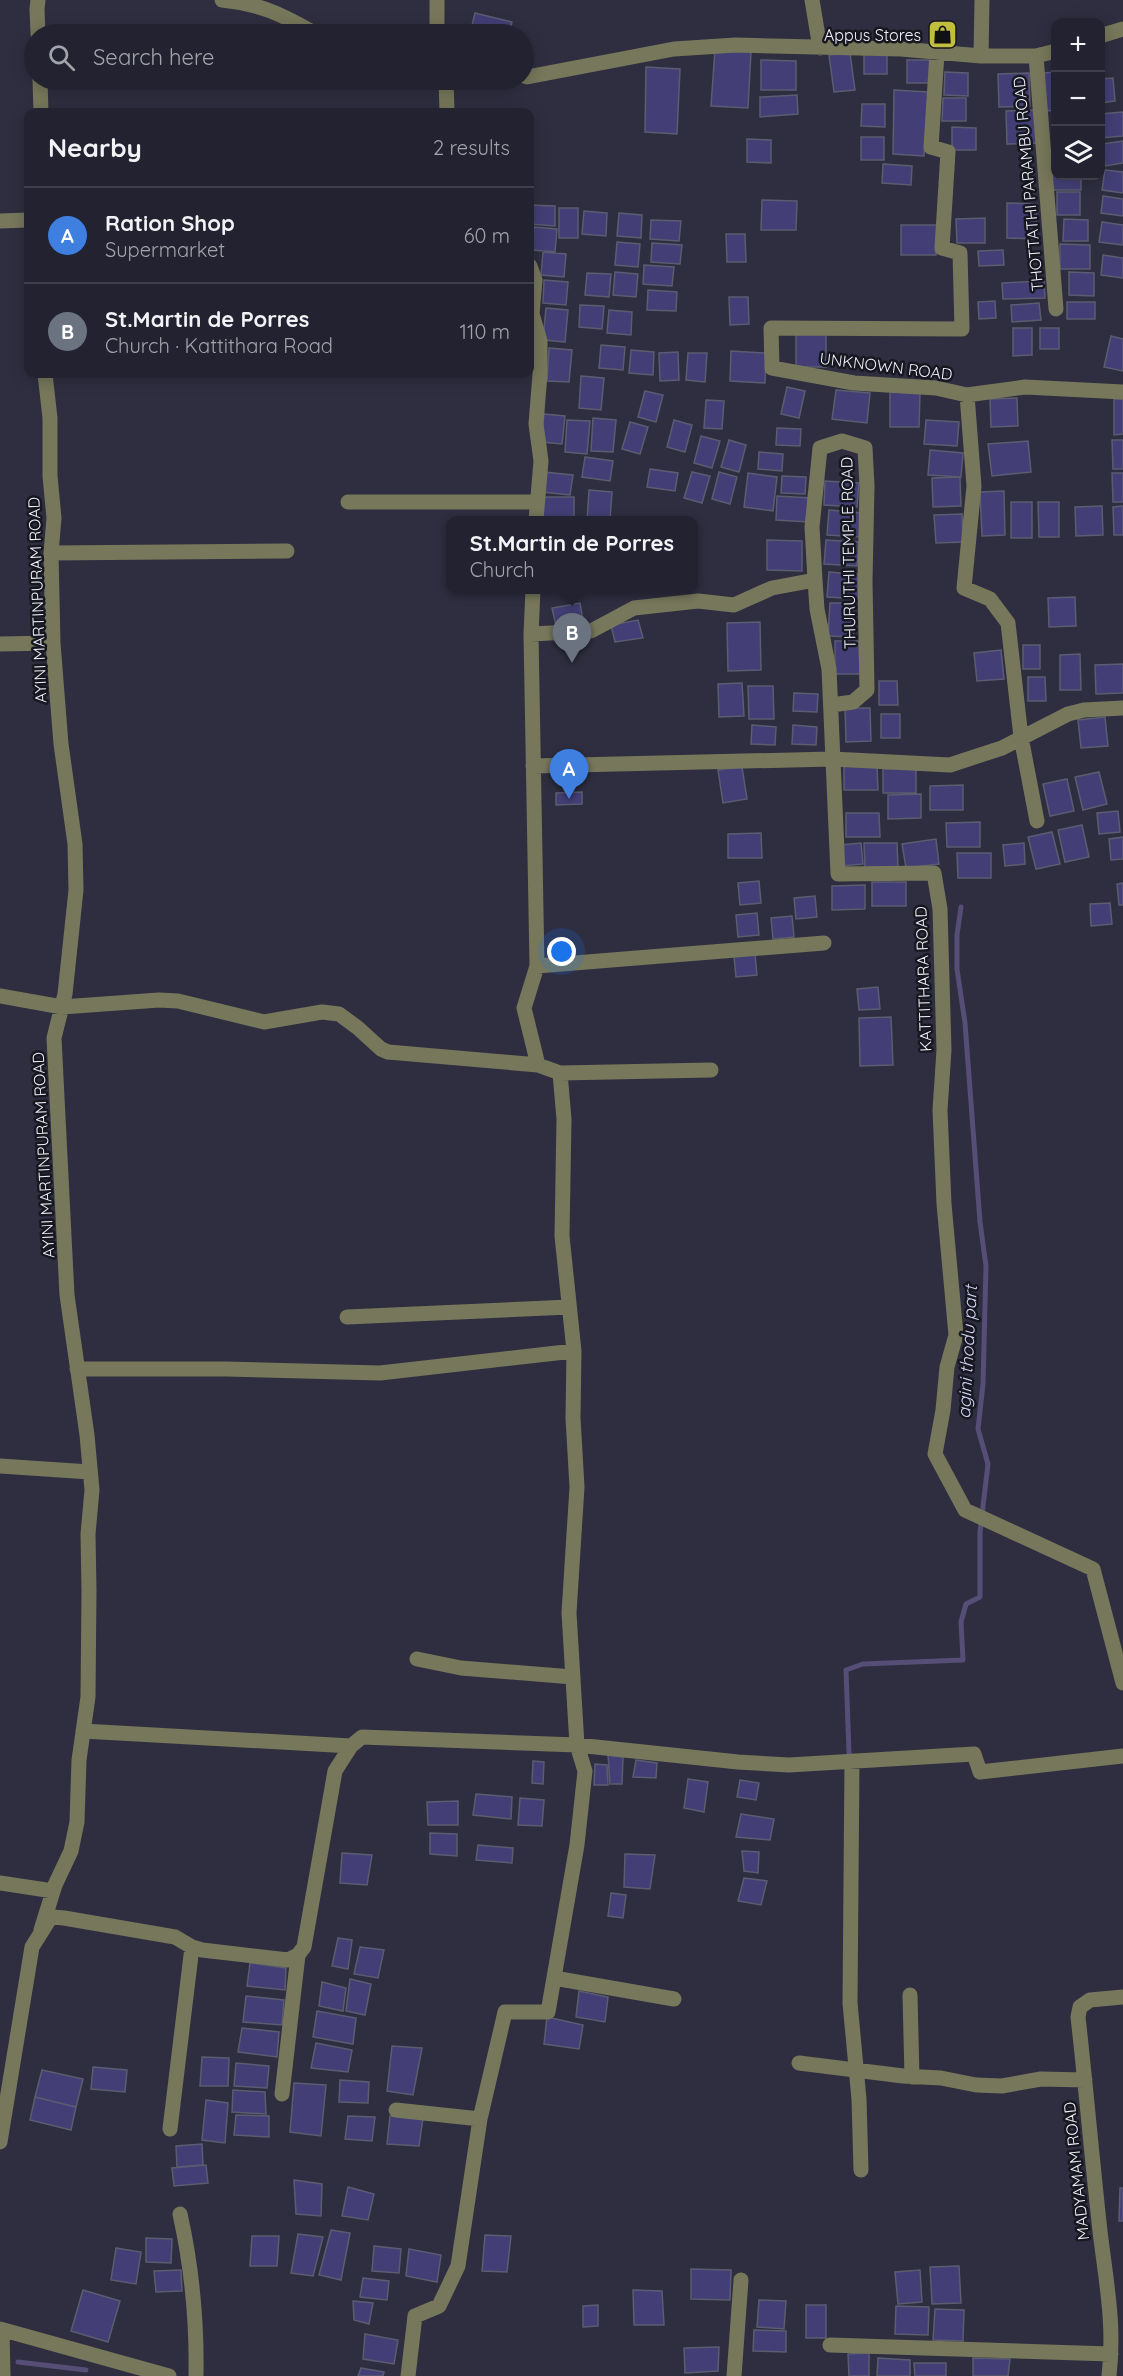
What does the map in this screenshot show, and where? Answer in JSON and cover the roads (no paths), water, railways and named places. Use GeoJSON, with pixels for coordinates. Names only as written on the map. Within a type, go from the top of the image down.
{"type":"FeatureCollection","features":[{"type":"Feature","properties":{"kind":"street"},"geometry":{"type":"LineString","coordinates":[[38,0],[38,24]]}},
{"type":"Feature","properties":{"kind":"street"},"geometry":{"type":"LineString","coordinates":[[222,0],[241,2],[282,14],[299,24]]}},
{"type":"Feature","properties":{"kind":"street"},"geometry":{"type":"LineString","coordinates":[[437,0],[437,24]]}},
{"type":"Feature","properties":{"kind":"street"},"geometry":{"type":"LineString","coordinates":[[812,0],[820,48]]}},
{"type":"Feature","properties":{"kind":"street"},"geometry":{"type":"LineString","coordinates":[[981,56],[982,0]]}},
{"type":"Feature","properties":{"kind":"street"},"geometry":{"type":"LineString","coordinates":[[1105,35],[1123,29]]}},
{"type":"Feature","properties":{"kind":"street"},"geometry":{"type":"LineString","coordinates":[[534,75],[674,50],[736,45],[901,49],[981,56],[1036,56],[1051,52]]}},
{"type":"Feature","properties":{"kind":"street","name":"UNKNOWN ROAD"},"geometry":{"type":"LineString","coordinates":[[937,53],[931,147],[948,152],[942,248],[960,253],[962,329],[771,328],[772,368],[854,383],[936,388],[967,395],[974,486],[964,588],[990,599],[1008,623],[1021,737],[1037,821]]}},
{"type":"Feature","properties":{"kind":"street","name":"THOTTATHI PARAMBU ROAD"},"geometry":{"type":"LineString","coordinates":[[1036,56],[1056,309]]}},
{"type":"Feature","properties":{"kind":"street"},"geometry":{"type":"LineString","coordinates":[[40,90],[41,108]]}},
{"type":"Feature","properties":{"kind":"street"},"geometry":{"type":"LineString","coordinates":[[446,90],[447,108]]}},
{"type":"Feature","properties":{"kind":"street"},"geometry":{"type":"LineString","coordinates":[[0,221],[24,220]]}},
{"type":"Feature","properties":{"kind":"street"},"geometry":{"type":"LineString","coordinates":[[534,321],[540,341],[536,424],[541,461],[536,516]]}},
{"type":"Feature","properties":{"kind":"street","name":"AYINI MARTINPURAM ROAD"},"geometry":{"type":"LineString","coordinates":[[0,2142],[32,1947],[41,1930],[53,1891],[71,1851],[77,1822],[83,1731],[88,1697],[88,1534],[92,1490],[67,1295],[54,1038],[62,1007],[72,936],[76,879],[75,844],[61,744],[52,643],[51,553],[54,518],[50,476],[50,418],[45,378]]}},
{"type":"Feature","properties":{"kind":"street"},"geometry":{"type":"LineString","coordinates":[[967,395],[1025,387],[1123,392]]}},
{"type":"Feature","properties":{"kind":"street","name":"THURUTHI TEMPLE ROAD"},"geometry":{"type":"LineString","coordinates":[[815,580],[812,527],[820,448],[842,441],[865,448],[867,690],[853,702],[832,705]]}},
{"type":"Feature","properties":{"kind":"street"},"geometry":{"type":"LineString","coordinates":[[348,502],[536,502]]}},
{"type":"Feature","properties":{"kind":"street"},"geometry":{"type":"LineString","coordinates":[[51,553],[287,551]]}},
{"type":"Feature","properties":{"kind":"street"},"geometry":{"type":"LineString","coordinates":[[531,634],[591,631],[634,608],[698,601],[734,605],[772,588],[815,580]]}},
{"type":"Feature","properties":{"kind":"street","name":"KATTITHARA ROAD"},"geometry":{"type":"LineString","coordinates":[[815,580],[817,609],[829,669],[832,705],[832,759],[838,874],[934,873],[940,909],[944,1050],[940,1110],[944,1204],[956,1335],[948,1367],[935,1454],[965,1510],[1093,1569],[1123,1683]]}},
{"type":"Feature","properties":{"kind":"street"},"geometry":{"type":"LineString","coordinates":[[533,594],[531,634],[537,966],[524,1008],[538,1065]]}},
{"type":"Feature","properties":{"kind":"street"},"geometry":{"type":"LineString","coordinates":[[0,644],[52,643]]}},
{"type":"Feature","properties":{"kind":"street"},"geometry":{"type":"LineString","coordinates":[[533,766],[832,759],[950,765],[1002,748],[1068,714],[1084,710],[1123,708]]}},
{"type":"Feature","properties":{"kind":"street"},"geometry":{"type":"LineString","coordinates":[[537,966],[824,943]]}},
{"type":"Feature","properties":{"kind":"street"},"geometry":{"type":"LineString","coordinates":[[0,996],[62,1007],[168,1001],[264,1022],[322,1012],[339,1014],[381,1049],[388,1052],[538,1065],[560,1073],[711,1070]]}},
{"type":"Feature","properties":{"kind":"street"},"geometry":{"type":"LineString","coordinates":[[408,2376],[415,2316],[439,2306],[458,2266],[480,2119],[505,2012],[548,2012],[577,1845],[585,1772],[577,1745],[568,1613],[577,1487],[573,1418],[574,1351],[562,1236],[564,1119],[560,1073]]}},
{"type":"Feature","properties":{"kind":"street"},"geometry":{"type":"LineString","coordinates":[[347,1317],[569,1307]]}},
{"type":"Feature","properties":{"kind":"street"},"geometry":{"type":"LineString","coordinates":[[78,1369],[226,1369],[380,1373],[574,1351]]}},
{"type":"Feature","properties":{"kind":"street"},"geometry":{"type":"LineString","coordinates":[[0,1466],[90,1472]]}},
{"type":"Feature","properties":{"kind":"street"},"geometry":{"type":"LineString","coordinates":[[417,1659],[461,1668],[573,1677]]}},
{"type":"Feature","properties":{"kind":"street"},"geometry":{"type":"LineString","coordinates":[[83,1731],[351,1746]]}},
{"type":"Feature","properties":{"kind":"street"},"geometry":{"type":"LineString","coordinates":[[41,1930],[53,1917],[64,1918],[175,1937],[192,1947],[288,1960],[298,1955],[304,1947],[335,1771],[359,1738],[375,1736],[577,1745],[738,1762],[789,1765],[974,1754],[980,1772],[1123,1756]]}},
{"type":"Feature","properties":{"kind":"street"},"geometry":{"type":"LineString","coordinates":[[852,1761],[850,2003],[857,2069],[861,2170]]}},
{"type":"Feature","properties":{"kind":"street"},"geometry":{"type":"LineString","coordinates":[[0,1883],[53,1891]]}},
{"type":"Feature","properties":{"kind":"street"},"geometry":{"type":"LineString","coordinates":[[170,2129],[192,1947]]}},
{"type":"Feature","properties":{"kind":"street"},"geometry":{"type":"LineString","coordinates":[[282,2094],[298,1955]]}},
{"type":"Feature","properties":{"kind":"street"},"geometry":{"type":"LineString","coordinates":[[554,1978],[674,1999]]}},
{"type":"Feature","properties":{"kind":"street"},"geometry":{"type":"LineString","coordinates":[[909,1995],[912,2077]]}},
{"type":"Feature","properties":{"kind":"street","name":"MADYAMAM ROAD"},"geometry":{"type":"LineString","coordinates":[[1109,2376],[1110,2304],[1078,2017],[1080,2007],[1090,2000],[1123,1997]]}},
{"type":"Feature","properties":{"kind":"street"},"geometry":{"type":"LineString","coordinates":[[799,2063],[1002,2086],[1041,2079],[1085,2080]]}},
{"type":"Feature","properties":{"kind":"street"},"geometry":{"type":"LineString","coordinates":[[396,2110],[480,2119]]}},
{"type":"Feature","properties":{"kind":"street"},"geometry":{"type":"LineString","coordinates":[[180,2214],[190,2264],[197,2325],[196,2376]]}},
{"type":"Feature","properties":{"kind":"street"},"geometry":{"type":"LineString","coordinates":[[734,2376],[741,2280]]}},
{"type":"Feature","properties":{"kind":"street"},"geometry":{"type":"LineString","coordinates":[[3,2376],[1,2330],[169,2376]]}},
{"type":"Feature","properties":{"kind":"street"},"geometry":{"type":"LineString","coordinates":[[830,2345],[1111,2354]]}},
{"type":"Feature","properties":{"kind":"waterway","name":"agini thodu part"},"geometry":{"type":"LineString","coordinates":[[849,1753],[846,1670],[863,1664],[963,1660],[961,1622],[966,1604],[980,1597],[980,1532],[988,1464],[978,1429],[983,1384],[986,1266],[980,1222],[965,1023],[957,969],[957,935],[961,907]]}},
{"type":"Feature","properties":{"kind":"waterway"},"geometry":{"type":"LineString","coordinates":[[18,2362],[86,2370]]}},
{"type":"Feature","properties":{"kind":"place","name":"Appus Stores"},"geometry":{"type":"Point","coordinates":[942,35]}},
{"type":"Feature","properties":{"kind":"place","name":"St.Martin de Porres"},"geometry":{"type":"Point","coordinates":[572,663]}},
{"type":"Feature","properties":{"kind":"place","name":"Ration Shop"},"geometry":{"type":"Point","coordinates":[569,799]}}]}
